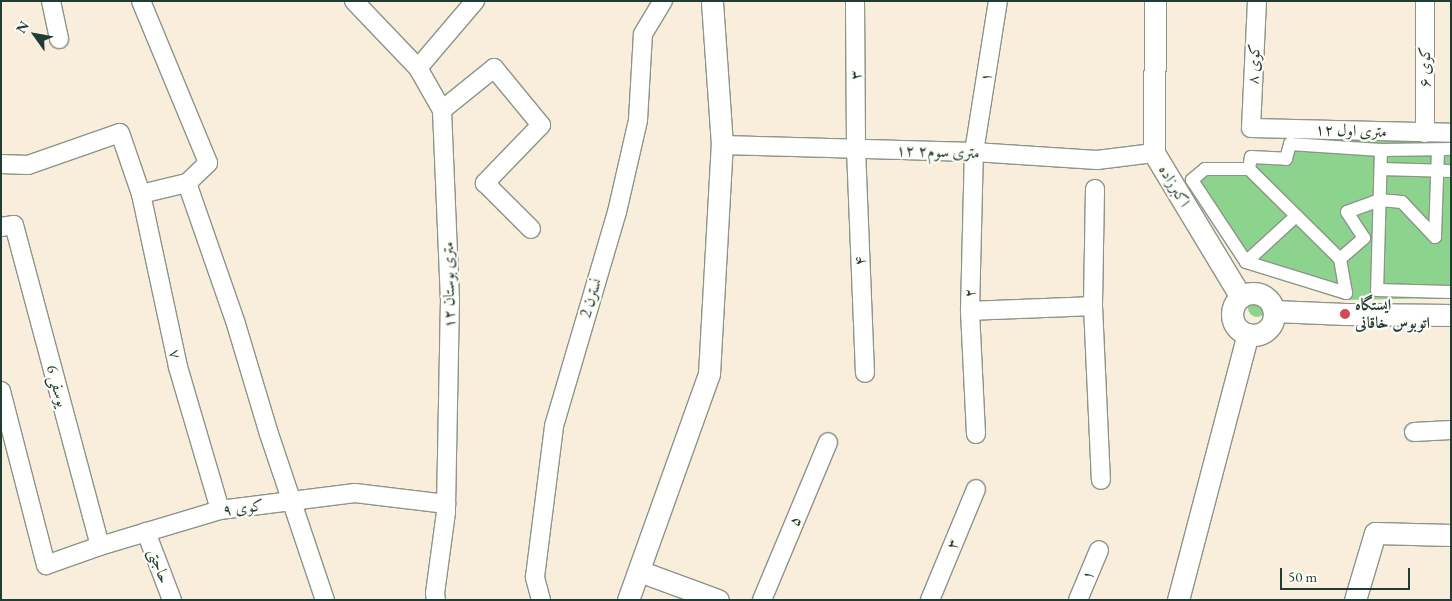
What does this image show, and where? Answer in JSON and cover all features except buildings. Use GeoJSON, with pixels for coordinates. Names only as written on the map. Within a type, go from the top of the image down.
{"type":"FeatureCollection","features":[{"type":"Feature","properties":{"kind":"street"},"geometry":{"type":"LineString","coordinates":[[51,1],[59,39]]}},
{"type":"Feature","properties":{"kind":"street"},"geometry":{"type":"LineString","coordinates":[[141,1],[208,163],[187,183],[141,194]]}},
{"type":"Feature","properties":{"kind":"street","name":"۱۲ متری بوستان"},"geometry":{"type":"LineString","coordinates":[[354,1],[418,68],[442,110],[450,300],[446,504],[435,593],[436,600]]}},
{"type":"Feature","properties":{"kind":"street"},"geometry":{"type":"LineString","coordinates":[[418,68],[475,1]]}},
{"type":"Feature","properties":{"kind":"street","name":"نسترن 2"},"geometry":{"type":"LineString","coordinates":[[541,600],[534,577],[554,426],[617,212],[638,120],[643,34],[663,1]]}},
{"type":"Feature","properties":{"kind":"street"},"geometry":{"type":"LineString","coordinates":[[628,600],[709,374],[722,145],[712,1]]}},
{"type":"Feature","properties":{"kind":"street","name":"۳"},"geometry":{"type":"LineString","coordinates":[[855,1],[856,149]]}},
{"type":"Feature","properties":{"kind":"street","name":"۱"},"geometry":{"type":"LineString","coordinates":[[974,152],[998,1]]}},
{"type":"Feature","properties":{"kind":"street","name":"اکبرزاده"},"geometry":{"type":"LineString","coordinates":[[1155,1],[1154,153],[1241,297]]}},
{"type":"Feature","properties":{"kind":"street","name":"کوی ۸"},"geometry":{"type":"LineString","coordinates":[[1251,128],[1257,1]]}},
{"type":"Feature","properties":{"kind":"street","name":"کوی ۶"},"geometry":{"type":"LineString","coordinates":[[1425,1],[1425,133]]}},
{"type":"Feature","properties":{"kind":"street"},"geometry":{"type":"LineString","coordinates":[[442,110],[494,68],[541,125],[485,183],[531,229]]}},
{"type":"Feature","properties":{"kind":"street","name":"۱۲ متری اول"},"geometry":{"type":"LineString","coordinates":[[1251,128],[1451,133]]}},
{"type":"Feature","properties":{"kind":"street","name":"۷"},"geometry":{"type":"LineString","coordinates":[[1,164],[28,165],[120,133],[141,194],[178,367],[220,510]]}},
{"type":"Feature","properties":{"kind":"street"},"geometry":{"type":"LineString","coordinates":[[1249,169],[1251,157],[1286,159],[1290,144],[1381,150],[1444,149],[1437,171],[1435,237],[1402,202],[1380,200],[1347,212],[1364,238],[1340,259]]}},
{"type":"Feature","properties":{"kind":"street","name":"۱۲ متری سوم۲"},"geometry":{"type":"LineString","coordinates":[[722,145],[974,152],[1097,160],[1154,153]]}},
{"type":"Feature","properties":{"kind":"street","name":"۴"},"geometry":{"type":"LineString","coordinates":[[856,149],[865,373]]}},
{"type":"Feature","properties":{"kind":"street"},"geometry":{"type":"LineString","coordinates":[[1381,150],[1377,290],[1451,292]]}},
{"type":"Feature","properties":{"kind":"street","name":"۲"},"geometry":{"type":"LineString","coordinates":[[974,152],[970,311],[976,434]]}},
{"type":"Feature","properties":{"kind":"street"},"geometry":{"type":"LineString","coordinates":[[1205,169],[1249,169],[1295,217],[1340,259],[1346,293],[1246,262],[1192,180],[1205,169]]}},
{"type":"Feature","properties":{"kind":"street"},"geometry":{"type":"LineString","coordinates":[[1381,170],[1451,171]]}},
{"type":"Feature","properties":{"kind":"street"},"geometry":{"type":"LineString","coordinates":[[187,183],[325,600]]}},
{"type":"Feature","properties":{"kind":"street"},"geometry":{"type":"LineString","coordinates":[[1095,189],[1092,306],[1102,480]]}},
{"type":"Feature","properties":{"kind":"street"},"geometry":{"type":"LineString","coordinates":[[1246,262],[1295,217]]}},
{"type":"Feature","properties":{"kind":"street","name":"یوسفی 6"},"geometry":{"type":"LineString","coordinates":[[8,226],[100,546]]}},
{"type":"Feature","properties":{"kind":"street"},"geometry":{"type":"LineString","coordinates":[[1247,294],[1261,294],[1267,298],[1274,311],[1273,318],[1267,329],[1261,333],[1248,334],[1237,327],[1234,322],[1233,309],[1241,297],[1247,294]]}},
{"type":"Feature","properties":{"kind":"street"},"geometry":{"type":"LineString","coordinates":[[970,311],[1092,306]]}},
{"type":"Feature","properties":{"kind":"street"},"geometry":{"type":"LineString","coordinates":[[1274,311],[1451,315]]}},
{"type":"Feature","properties":{"kind":"street"},"geometry":{"type":"LineString","coordinates":[[1178,600],[1248,334]]}},
{"type":"Feature","properties":{"kind":"street","name":"کوی ۹"},"geometry":{"type":"LineString","coordinates":[[1,391],[46,565],[100,546],[220,510],[355,493],[446,504]]}},
{"type":"Feature","properties":{"kind":"street"},"geometry":{"type":"LineString","coordinates":[[1414,432],[1451,430]]}},
{"type":"Feature","properties":{"kind":"street","name":"۵"},"geometry":{"type":"LineString","coordinates":[[762,600],[828,442]]}},
{"type":"Feature","properties":{"kind":"street","name":"۳"},"geometry":{"type":"LineString","coordinates":[[930,600],[976,489]]}},
{"type":"Feature","properties":{"kind":"street","name":"حاجتی"},"geometry":{"type":"LineString","coordinates":[[146,532],[172,600]]}},
{"type":"Feature","properties":{"kind":"street"},"geometry":{"type":"LineString","coordinates":[[1355,600],[1375,533],[1451,535]]}},
{"type":"Feature","properties":{"kind":"street","name":"۱"},"geometry":{"type":"LineString","coordinates":[[1078,600],[1099,550]]}},
{"type":"Feature","properties":{"kind":"street"},"geometry":{"type":"LineString","coordinates":[[639,571],[718,600]]}},
{"type":"Feature","properties":{"kind":"green space"},"geometry":{"type":"Polygon","coordinates":[[[1286,140],[1451,141],[1451,298],[1344,300],[1240,266],[1184,179],[1207,162],[1244,164],[1247,152],[1282,152],[1286,140]]]}},
{"type":"Feature","properties":{"kind":"green space"},"geometry":{"type":"Polygon","coordinates":[[[1253,299],[1261,299],[1266,304],[1264,315],[1253,317],[1248,312],[1248,304],[1253,299]]]}},
{"type":"Feature","properties":{"kind":"place","name":"ایستگاه اتوبوس خاقانی"},"geometry":{"type":"Point","coordinates":[1345,314]}}]}
